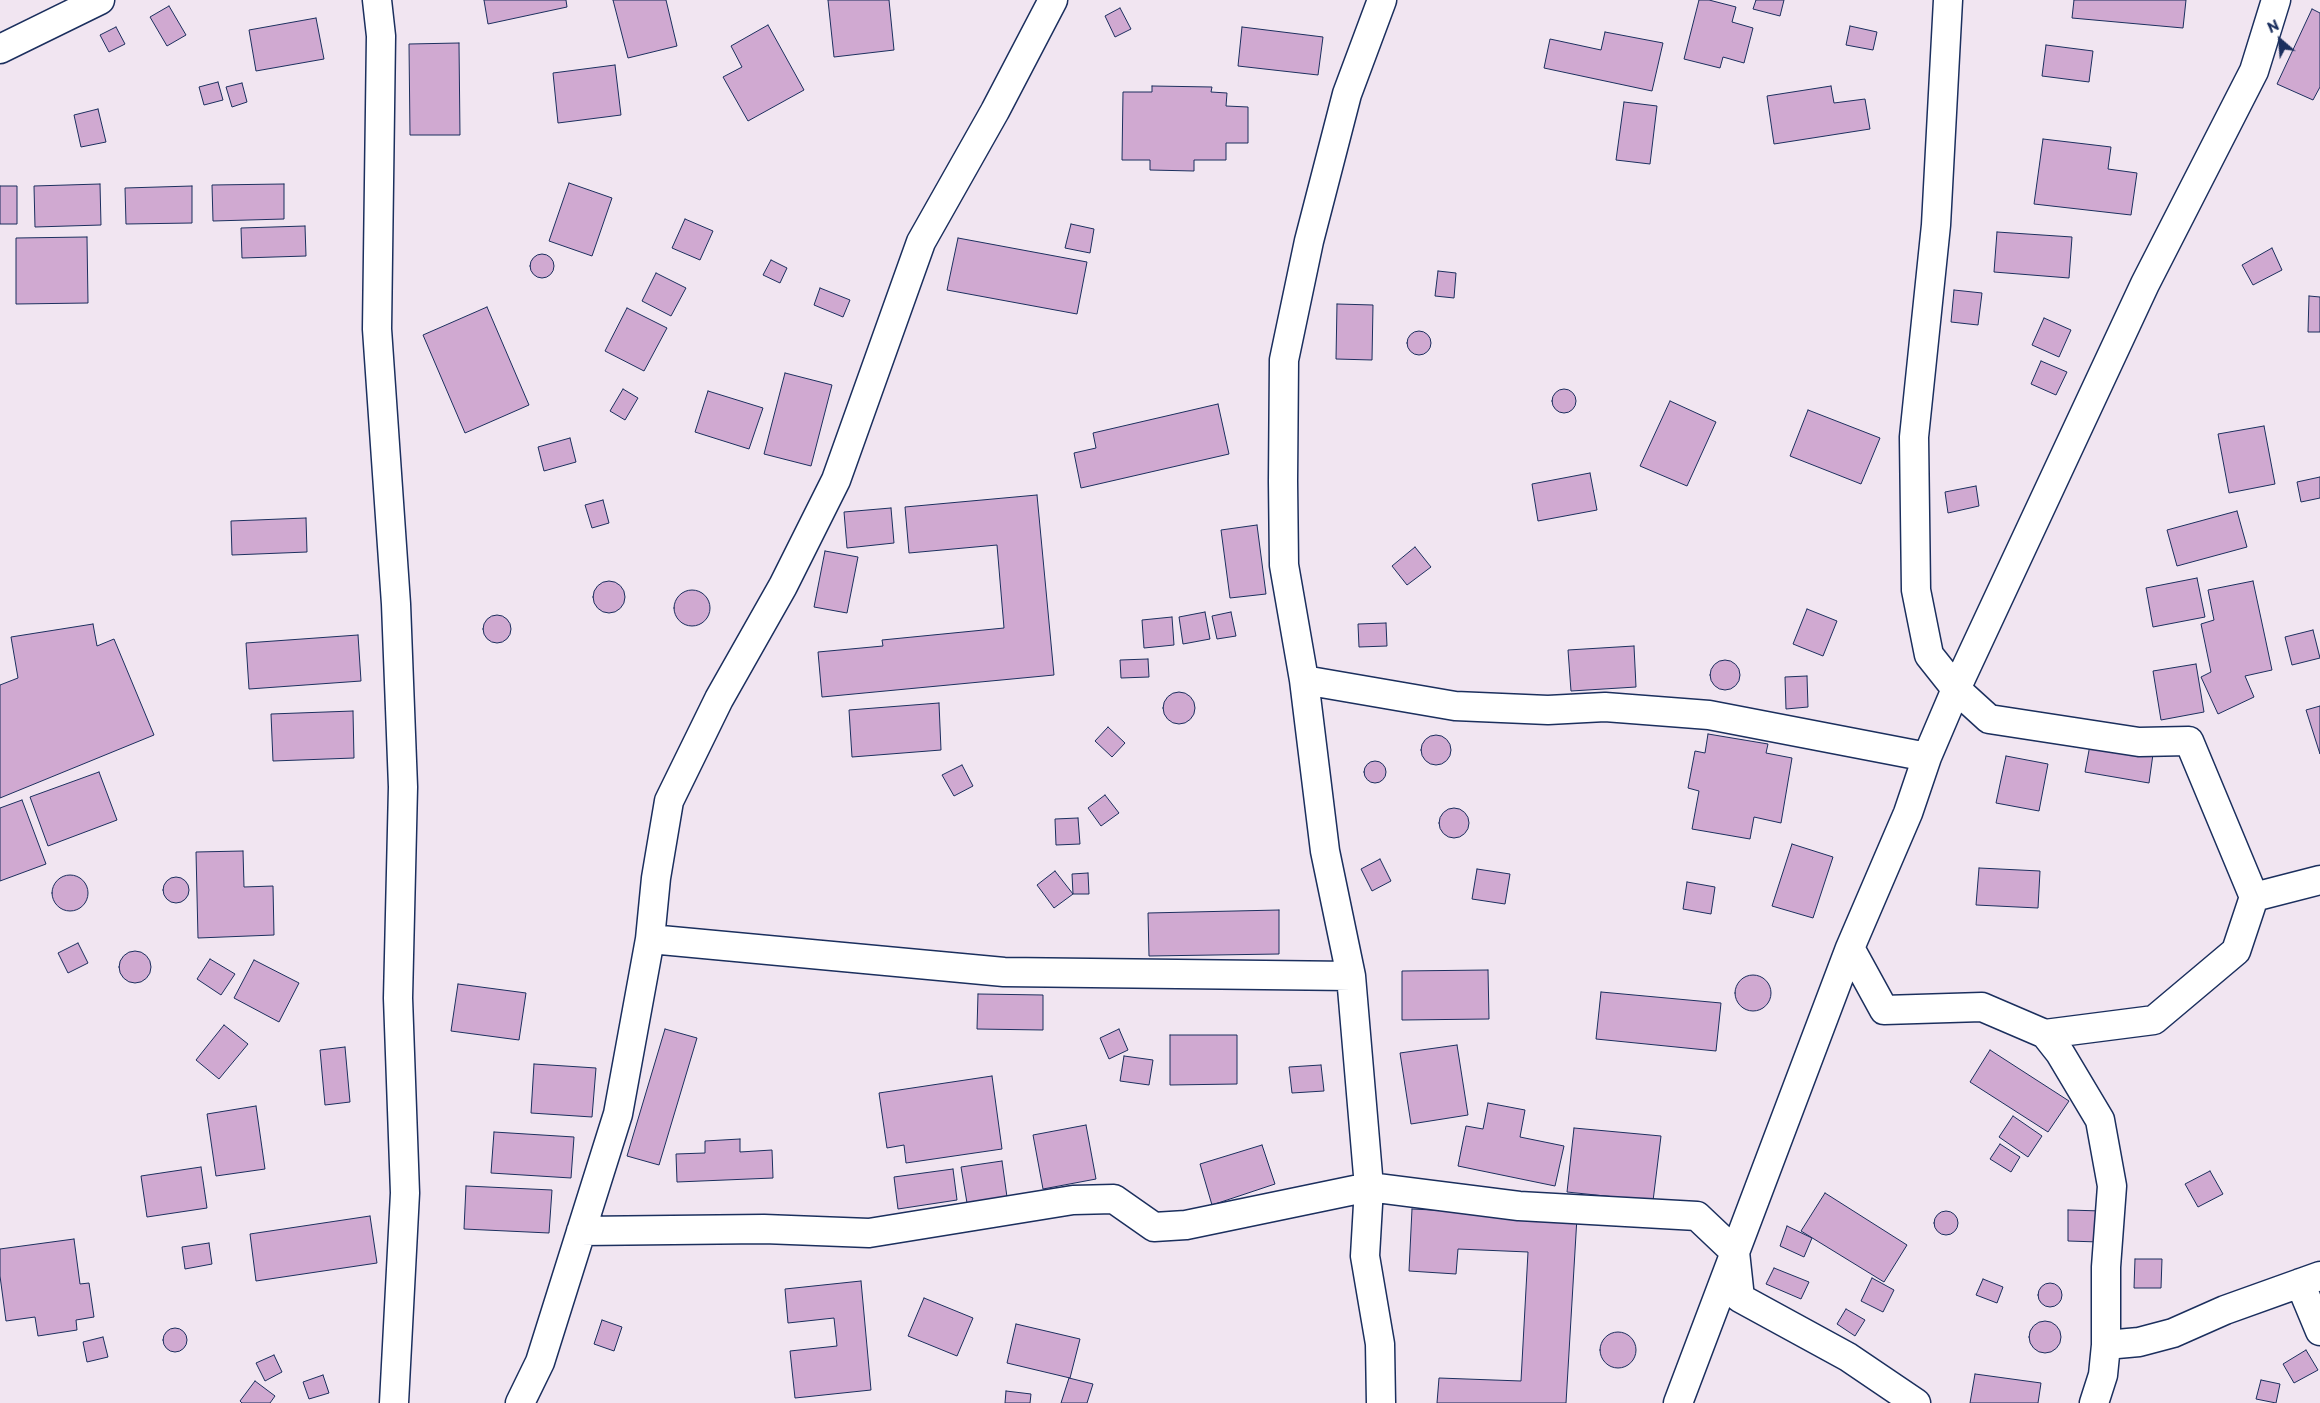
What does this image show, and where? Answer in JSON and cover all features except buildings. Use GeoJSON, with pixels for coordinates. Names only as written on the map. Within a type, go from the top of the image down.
{"type":"FeatureCollection","features":[{"type":"Feature","properties":{"kind":"street"},"geometry":{"type":"LineString","coordinates":[[0,49],[100,0]]}},
{"type":"Feature","properties":{"kind":"street"},"geometry":{"type":"LineString","coordinates":[[378,0],[381,36],[377,329],[396,604],[403,787],[398,998],[405,1193],[394,1403]]}},
{"type":"Feature","properties":{"kind":"street"},"geometry":{"type":"LineString","coordinates":[[520,1403],[540,1362],[618,1114],[650,938],[656,878],[669,801],[720,699],[784,586],[836,480],[921,242],[995,111],[1053,0]]}},
{"type":"Feature","properties":{"kind":"street"},"geometry":{"type":"LineString","coordinates":[[1381,1403],[1380,1344],[1365,1256],[1369,1187],[1351,976],[1325,852],[1304,680],[1284,566],[1284,360],[1309,241],[1347,94],[1382,0]]}},
{"type":"Feature","properties":{"kind":"street"},"geometry":{"type":"LineString","coordinates":[[1948,0],[1936,224],[1914,437],[1916,590],[1929,655],[1956,689],[1989,720],[2139,742],[2189,741],[2254,897],[2236,951],[2154,1020],[2045,1034]]}},
{"type":"Feature","properties":{"kind":"street"},"geometry":{"type":"LineString","coordinates":[[1678,1403],[1850,948],[1908,813],[1927,757],[1956,689],[2146,284],[2254,71],[2276,0]]}},
{"type":"Feature","properties":{"kind":"street"},"geometry":{"type":"LineString","coordinates":[[1304,680],[1455,706],[1548,710],[1604,707],[1709,715],[1927,757]]}},
{"type":"Feature","properties":{"kind":"street"},"geometry":{"type":"LineString","coordinates":[[2254,897],[2320,880]]}},
{"type":"Feature","properties":{"kind":"street"},"geometry":{"type":"LineString","coordinates":[[650,938],[1004,972],[1351,976]]}},
{"type":"Feature","properties":{"kind":"street"},"geometry":{"type":"LineString","coordinates":[[1850,948],[1884,1010],[1982,1007],[2045,1034],[2060,1052],[2100,1120],[2112,1186],[2106,1268],[2104,1375],[2094,1403]]}},
{"type":"Feature","properties":{"kind":"street"},"geometry":{"type":"LineString","coordinates":[[581,1231],[764,1229],[869,1233],[1073,1200],[1114,1199],[1154,1226],[1178,1225],[1369,1187],[1519,1206],[1697,1216],[1734,1252],[1740,1298],[1848,1357],[1916,1403]]}},
{"type":"Feature","properties":{"kind":"street"},"geometry":{"type":"LineString","coordinates":[[2106,1345],[2139,1342],[2173,1333],[2225,1310],[2310,1280],[2320,1331]]}}]}
